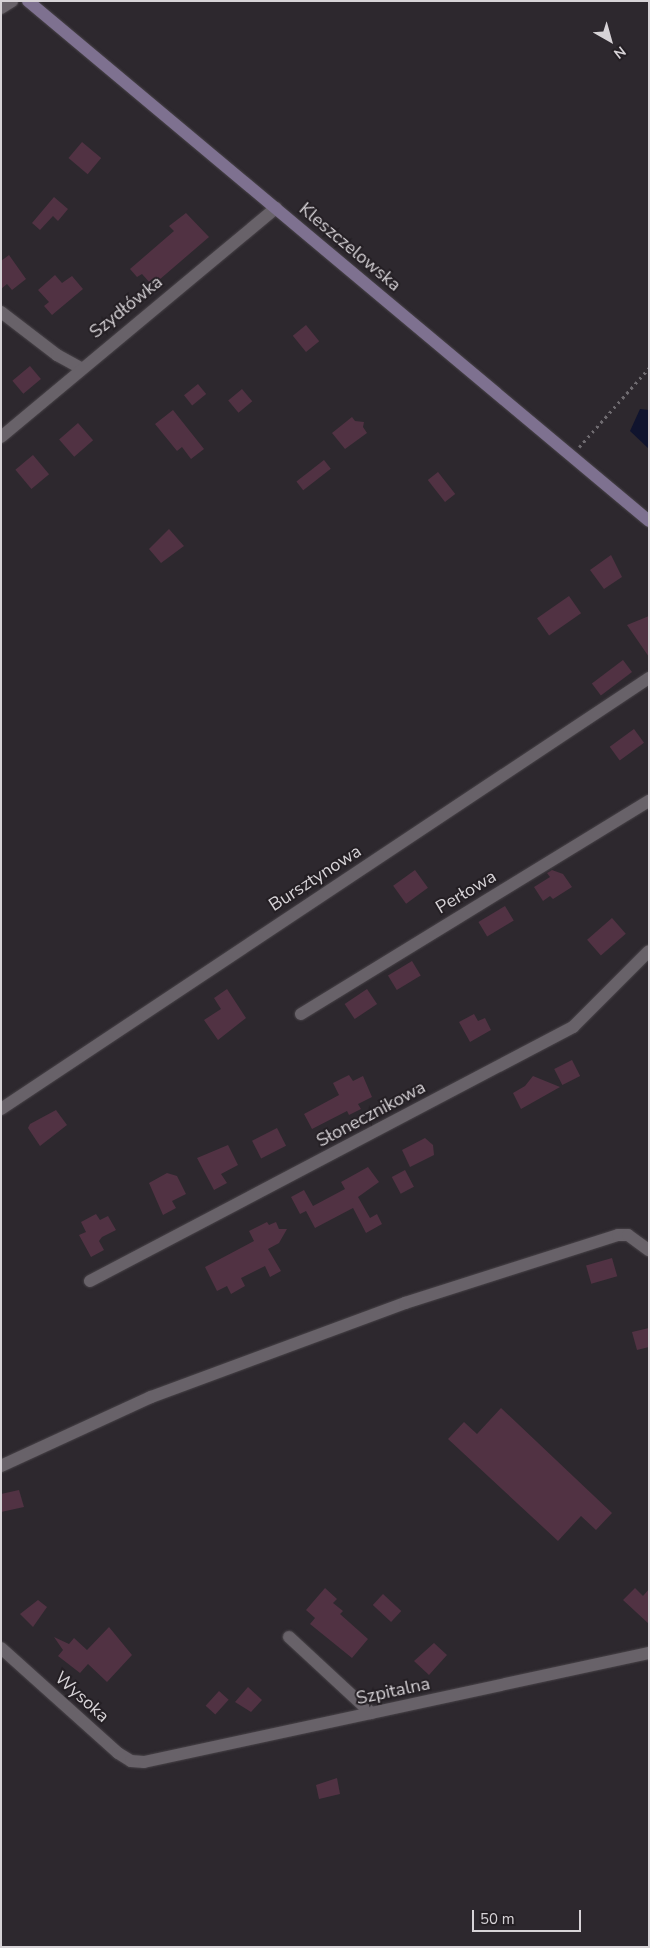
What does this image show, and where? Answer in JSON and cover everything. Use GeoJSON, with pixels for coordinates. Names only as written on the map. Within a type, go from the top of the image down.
{"type":"FeatureCollection","features":[{"type":"Feature","properties":{"kind":"main road","name":"Kleszczelowska"},"geometry":{"type":"LineString","coordinates":[[28,1],[649,521]]}},
{"type":"Feature","properties":{"kind":"street"},"geometry":{"type":"LineString","coordinates":[[1,8],[12,1]]}},
{"type":"Feature","properties":{"kind":"street","name":"Szydłówka"},"geometry":{"type":"LineString","coordinates":[[1,437],[80,368],[276,208]]}},
{"type":"Feature","properties":{"kind":"street"},"geometry":{"type":"LineString","coordinates":[[1,312],[57,355],[80,368]]}},
{"type":"Feature","properties":{"kind":"street","name":"Bursztynowa"},"geometry":{"type":"LineString","coordinates":[[1,1109],[649,678]]}},
{"type":"Feature","properties":{"kind":"street","name":"Perłowa"},"geometry":{"type":"LineString","coordinates":[[301,1014],[649,801]]}},
{"type":"Feature","properties":{"kind":"street","name":"Słonecznikowa"},"geometry":{"type":"LineString","coordinates":[[90,1281],[573,1027],[649,951]]}},
{"type":"Feature","properties":{"kind":"street"},"geometry":{"type":"LineString","coordinates":[[1,1466],[150,1397],[405,1302],[618,1235],[628,1235],[649,1250]]}},
{"type":"Feature","properties":{"kind":"street"},"geometry":{"type":"LineString","coordinates":[[289,1637],[370,1713]]}},
{"type":"Feature","properties":{"kind":"street","name":"Wysoka"},"geometry":{"type":"LineString","coordinates":[[1,1648],[118,1753],[131,1761],[144,1762]]}},
{"type":"Feature","properties":{"kind":"street","name":"Szpitalna"},"geometry":{"type":"LineString","coordinates":[[144,1762],[649,1653]]}},
{"type":"Feature","properties":{"kind":"path"},"geometry":{"type":"LineString","coordinates":[[571,456],[649,368]]}},
{"type":"Feature","properties":{"kind":"water"},"geometry":{"type":"Polygon","coordinates":[[[640,409],[649,410],[649,449],[630,431],[640,409]]]}},
{"type":"Feature","properties":{"kind":"building"},"geometry":{"type":"Polygon","coordinates":[[[82,142],[101,158],[88,174],[69,158],[82,142]]]}},
{"type":"Feature","properties":{"kind":"building"},"geometry":{"type":"Polygon","coordinates":[[[54,197],[68,209],[58,221],[53,216],[40,230],[32,223],[54,197]]]}},
{"type":"Feature","properties":{"kind":"building"},"geometry":{"type":"Polygon","coordinates":[[[186,213],[209,237],[159,280],[151,284],[142,274],[137,277],[130,269],[174,231],[169,226],[186,213]]]}},
{"type":"Feature","properties":{"kind":"building"},"geometry":{"type":"Polygon","coordinates":[[[9,255],[26,279],[12,290],[7,284],[1,289],[1,261],[9,255]]]}},
{"type":"Feature","properties":{"kind":"building"},"geometry":{"type":"Polygon","coordinates":[[[55,275],[62,283],[72,276],[83,289],[52,315],[44,306],[49,302],[38,290],[55,275]]]}},
{"type":"Feature","properties":{"kind":"building"},"geometry":{"type":"Polygon","coordinates":[[[306,325],[319,341],[306,352],[293,336],[306,325]]]}},
{"type":"Feature","properties":{"kind":"building"},"geometry":{"type":"Polygon","coordinates":[[[30,366],[41,379],[23,394],[12,381],[30,366]]]}},
{"type":"Feature","properties":{"kind":"building"},"geometry":{"type":"Polygon","coordinates":[[[198,384],[206,394],[192,405],[184,395],[198,384]]]}},
{"type":"Feature","properties":{"kind":"building"},"geometry":{"type":"Polygon","coordinates":[[[242,389],[252,401],[238,413],[228,401],[242,389]]]}},
{"type":"Feature","properties":{"kind":"building"},"geometry":{"type":"Polygon","coordinates":[[[173,410],[204,449],[191,459],[182,447],[177,451],[155,424],[173,410]]]}},
{"type":"Feature","properties":{"kind":"building"},"geometry":{"type":"Polygon","coordinates":[[[352,417],[355,421],[364,422],[363,427],[367,433],[345,449],[332,433],[352,417]]]}},
{"type":"Feature","properties":{"kind":"building"},"geometry":{"type":"Polygon","coordinates":[[[78,423],[93,440],[74,457],[59,439],[78,423]]]}},
{"type":"Feature","properties":{"kind":"building"},"geometry":{"type":"Polygon","coordinates":[[[33,455],[49,474],[31,489],[15,470],[33,455]]]}},
{"type":"Feature","properties":{"kind":"building"},"geometry":{"type":"Polygon","coordinates":[[[324,460],[331,469],[303,490],[296,482],[324,460]]]}},
{"type":"Feature","properties":{"kind":"building"},"geometry":{"type":"Polygon","coordinates":[[[438,472],[455,494],[445,502],[428,480],[438,472]]]}},
{"type":"Feature","properties":{"kind":"building"},"geometry":{"type":"Polygon","coordinates":[[[169,529],[184,546],[161,563],[149,549],[169,529]]]}},
{"type":"Feature","properties":{"kind":"building"},"geometry":{"type":"Polygon","coordinates":[[[611,555],[622,577],[604,589],[590,570],[611,555]]]}},
{"type":"Feature","properties":{"kind":"building"},"geometry":{"type":"Polygon","coordinates":[[[569,596],[581,613],[549,636],[537,618],[569,596]]]}},
{"type":"Feature","properties":{"kind":"building"},"geometry":{"type":"Polygon","coordinates":[[[649,616],[649,657],[627,625],[649,616]]]}},
{"type":"Feature","properties":{"kind":"building"},"geometry":{"type":"Polygon","coordinates":[[[623,660],[632,672],[601,695],[592,683],[623,660]]]}},
{"type":"Feature","properties":{"kind":"building"},"geometry":{"type":"Polygon","coordinates":[[[634,729],[644,743],[620,760],[610,747],[634,729]]]}},
{"type":"Feature","properties":{"kind":"building"},"geometry":{"type":"Polygon","coordinates":[[[415,870],[428,888],[406,904],[393,886],[415,870]]]}},
{"type":"Feature","properties":{"kind":"building"},"geometry":{"type":"Polygon","coordinates":[[[552,870],[563,874],[572,887],[553,899],[550,896],[543,901],[534,887],[550,877],[547,873],[552,870]]]}},
{"type":"Feature","properties":{"kind":"building"},"geometry":{"type":"Polygon","coordinates":[[[505,906],[514,921],[487,937],[478,922],[505,906]]]}},
{"type":"Feature","properties":{"kind":"building"},"geometry":{"type":"Polygon","coordinates":[[[612,918],[626,934],[601,955],[587,940],[612,918]]]}},
{"type":"Feature","properties":{"kind":"building"},"geometry":{"type":"Polygon","coordinates":[[[412,961],[421,976],[397,990],[388,975],[412,961]]]}},
{"type":"Feature","properties":{"kind":"building"},"geometry":{"type":"Polygon","coordinates":[[[227,989],[246,1018],[218,1040],[204,1020],[221,1009],[214,998],[227,989]]]}},
{"type":"Feature","properties":{"kind":"building"},"geometry":{"type":"Polygon","coordinates":[[[367,989],[377,1004],[355,1019],[345,1004],[367,989]]]}},
{"type":"Feature","properties":{"kind":"building"},"geometry":{"type":"Polygon","coordinates":[[[474,1014],[478,1021],[485,1018],[491,1030],[470,1042],[459,1022],[474,1014]]]}},
{"type":"Feature","properties":{"kind":"building"},"geometry":{"type":"Polygon","coordinates":[[[572,1060],[580,1076],[562,1085],[554,1069],[572,1060]]]}},
{"type":"Feature","properties":{"kind":"building"},"geometry":{"type":"Polygon","coordinates":[[[349,1075],[353,1081],[363,1076],[372,1097],[358,1104],[361,1109],[349,1115],[347,1111],[312,1129],[304,1114],[339,1095],[333,1083],[349,1075]]]}},
{"type":"Feature","properties":{"kind":"building"},"geometry":{"type":"Polygon","coordinates":[[[533,1076],[560,1087],[521,1109],[513,1093],[525,1086],[533,1076]]]}},
{"type":"Feature","properties":{"kind":"building"},"geometry":{"type":"Polygon","coordinates":[[[56,1110],[67,1125],[40,1146],[28,1128],[30,1124],[56,1110]]]}},
{"type":"Feature","properties":{"kind":"building"},"geometry":{"type":"Polygon","coordinates":[[[277,1128],[286,1146],[261,1159],[252,1141],[277,1128]]]}},
{"type":"Feature","properties":{"kind":"building"},"geometry":{"type":"Polygon","coordinates":[[[425,1138],[433,1145],[434,1155],[410,1167],[402,1150],[425,1138]]]}},
{"type":"Feature","properties":{"kind":"building"},"geometry":{"type":"Polygon","coordinates":[[[228,1145],[238,1165],[221,1174],[227,1183],[214,1190],[197,1158],[228,1145]]]}},
{"type":"Feature","properties":{"kind":"building"},"geometry":{"type":"Polygon","coordinates":[[[368,1167],[379,1182],[358,1197],[370,1218],[377,1214],[382,1224],[366,1233],[353,1208],[315,1228],[306,1211],[300,1214],[291,1197],[304,1190],[313,1206],[345,1189],[341,1182],[368,1167]]]}},
{"type":"Feature","properties":{"kind":"building"},"geometry":{"type":"Polygon","coordinates":[[[405,1170],[414,1187],[401,1194],[392,1177],[405,1170]]]}},
{"type":"Feature","properties":{"kind":"building"},"geometry":{"type":"Polygon","coordinates":[[[167,1173],[177,1176],[186,1194],[172,1201],[176,1208],[163,1215],[149,1183],[167,1173]]]}},
{"type":"Feature","properties":{"kind":"building"},"geometry":{"type":"Polygon","coordinates":[[[96,1214],[100,1220],[108,1216],[116,1230],[102,1237],[99,1241],[104,1250],[91,1257],[79,1235],[86,1232],[81,1222],[96,1214]]]}},
{"type":"Feature","properties":{"kind":"building"},"geometry":{"type":"Polygon","coordinates":[[[267,1222],[269,1225],[276,1222],[279,1229],[287,1229],[279,1243],[268,1249],[281,1271],[270,1277],[265,1266],[241,1278],[245,1286],[231,1294],[227,1286],[217,1291],[205,1267],[254,1241],[249,1231],[267,1222]]]}},
{"type":"Feature","properties":{"kind":"building"},"geometry":{"type":"Polygon","coordinates":[[[612,1258],[617,1276],[591,1284],[586,1265],[612,1258]]]}},
{"type":"Feature","properties":{"kind":"building"},"geometry":{"type":"Polygon","coordinates":[[[649,1328],[649,1347],[637,1350],[632,1332],[649,1328]]]}},
{"type":"Feature","properties":{"kind":"building"},"geometry":{"type":"Polygon","coordinates":[[[501,1408],[612,1513],[596,1530],[581,1516],[558,1541],[448,1439],[464,1422],[477,1434],[501,1408]]]}},
{"type":"Feature","properties":{"kind":"building"},"geometry":{"type":"Polygon","coordinates":[[[19,1490],[24,1507],[1,1512],[1,1494],[19,1490]]]}},
{"type":"Feature","properties":{"kind":"building"},"geometry":{"type":"Polygon","coordinates":[[[325,1588],[337,1599],[333,1603],[343,1611],[340,1614],[368,1639],[352,1658],[310,1624],[315,1618],[306,1610],[325,1588]]]}},
{"type":"Feature","properties":{"kind":"building"},"geometry":{"type":"Polygon","coordinates":[[[635,1588],[643,1596],[649,1589],[649,1624],[623,1600],[635,1588]]]}},
{"type":"Feature","properties":{"kind":"building"},"geometry":{"type":"Polygon","coordinates":[[[383,1594],[401,1611],[391,1622],[373,1605],[383,1594]]]}},
{"type":"Feature","properties":{"kind":"building"},"geometry":{"type":"Polygon","coordinates":[[[38,1600],[47,1607],[33,1627],[20,1614],[38,1600]]]}},
{"type":"Feature","properties":{"kind":"building"},"geometry":{"type":"Polygon","coordinates":[[[109,1627],[132,1655],[107,1682],[88,1664],[80,1673],[58,1656],[63,1650],[54,1637],[69,1644],[74,1638],[87,1650],[109,1627]]]}},
{"type":"Feature","properties":{"kind":"building"},"geometry":{"type":"Polygon","coordinates":[[[434,1643],[447,1655],[429,1675],[414,1661],[434,1643]]]}},
{"type":"Feature","properties":{"kind":"building"},"geometry":{"type":"Polygon","coordinates":[[[248,1687],[262,1700],[251,1712],[235,1702],[248,1687]]]}},
{"type":"Feature","properties":{"kind":"building"},"geometry":{"type":"Polygon","coordinates":[[[219,1691],[229,1700],[215,1715],[206,1706],[219,1691]]]}},
{"type":"Feature","properties":{"kind":"building"},"geometry":{"type":"Polygon","coordinates":[[[337,1778],[340,1794],[319,1799],[316,1785],[337,1778]]]}}]}
